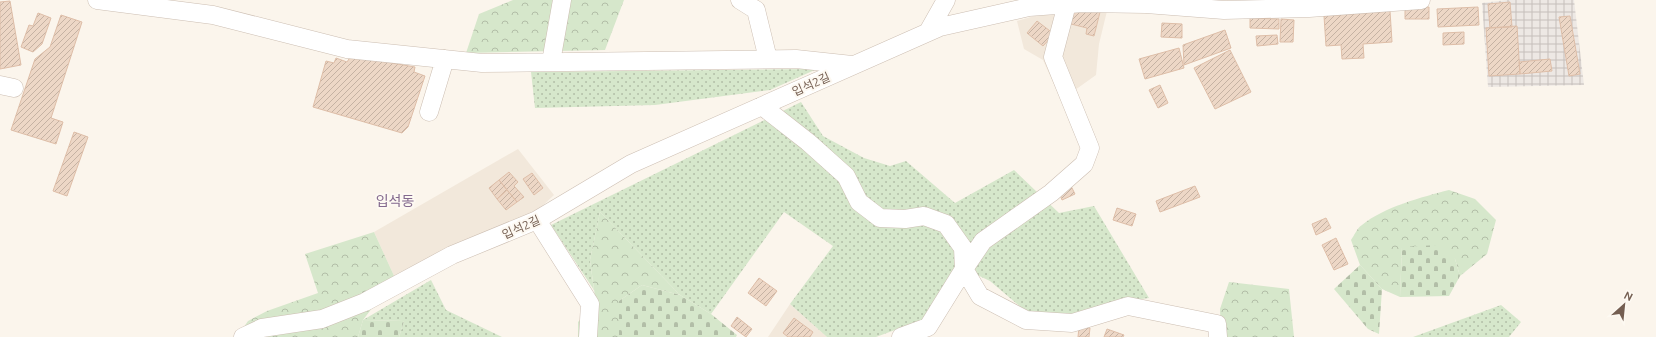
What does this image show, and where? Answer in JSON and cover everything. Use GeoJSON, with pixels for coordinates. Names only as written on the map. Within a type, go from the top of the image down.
{"type":"FeatureCollection","features":[{"type":"Feature","properties":{"kind":"street"},"geometry":{"type":"LineString","coordinates":[[97,0],[213,15],[347,49],[482,63],[796,58],[852,65]]}},
{"type":"Feature","properties":{"kind":"street"},"geometry":{"type":"LineString","coordinates":[[551,62],[562,0]]}},
{"type":"Feature","properties":{"kind":"street"},"geometry":{"type":"LineString","coordinates":[[740,0],[756,10],[768,59]]}},
{"type":"Feature","properties":{"kind":"street"},"geometry":{"type":"LineString","coordinates":[[928,32],[946,0]]}},
{"type":"Feature","properties":{"kind":"street","name":"입석2길"},"geometry":{"type":"LineString","coordinates":[[243,337],[262,328],[322,319],[365,302],[452,255],[537,220],[631,164],[940,27],[1029,7],[1067,2],[1147,2],[1232,10],[1309,8],[1421,0]]}},
{"type":"Feature","properties":{"kind":"street"},"geometry":{"type":"LineString","coordinates":[[912,335],[928,327],[983,241],[1051,193],[1084,164],[1090,148],[1054,57],[1067,2]]}},
{"type":"Feature","properties":{"kind":"street"},"geometry":{"type":"LineString","coordinates":[[429,112],[445,59]]}},
{"type":"Feature","properties":{"kind":"street"},"geometry":{"type":"LineString","coordinates":[[762,106],[808,142],[846,176],[860,202],[880,218],[905,219],[924,216],[946,224],[963,248],[964,269],[980,296],[1026,320],[1072,323],[1128,306],[1217,324],[1218,337]]}},
{"type":"Feature","properties":{"kind":"street"},"geometry":{"type":"LineString","coordinates":[[537,220],[590,304],[588,337]]}},
{"type":"Feature","properties":{"kind":"shaded area"},"geometry":{"type":"Polygon","coordinates":[[[1507,0],[1574,0],[1584,85],[1488,87],[1482,3],[1507,0]]]}},
{"type":"Feature","properties":{"kind":"shaded area"},"geometry":{"type":"Polygon","coordinates":[[[1059,9],[1107,11],[1099,44],[1096,75],[1061,100],[1043,60],[1024,49],[1017,21],[1059,9]]]}},
{"type":"Feature","properties":{"kind":"shaded area"},"geometry":{"type":"Polygon","coordinates":[[[518,149],[554,195],[536,212],[395,278],[374,232],[518,149]]]}},
{"type":"Feature","properties":{"kind":"shaded area"},"geometry":{"type":"Polygon","coordinates":[[[790,304],[827,337],[768,337],[790,304]]]}},
{"type":"Feature","properties":{"kind":"green space"},"geometry":{"type":"Polygon","coordinates":[[[513,0],[624,0],[605,50],[466,53],[479,14],[513,0]]]}},
{"type":"Feature","properties":{"kind":"green space"},"geometry":{"type":"Polygon","coordinates":[[[817,69],[770,90],[655,105],[535,108],[531,72],[817,69]]]}},
{"type":"Feature","properties":{"kind":"green space"},"geometry":{"type":"Polygon","coordinates":[[[801,102],[823,136],[864,158],[890,166],[906,161],[955,203],[1014,170],[1059,213],[1094,206],[1149,298],[1108,303],[1067,319],[1029,314],[990,281],[956,265],[922,320],[876,337],[827,337],[790,304],[833,246],[784,212],[711,314],[680,295],[600,212],[590,260],[594,290],[551,225],[801,102]]]}},
{"type":"Feature","properties":{"kind":"green space"},"geometry":{"type":"Polygon","coordinates":[[[1449,190],[1475,199],[1496,220],[1487,254],[1460,276],[1455,259],[1402,247],[1400,297],[1382,289],[1360,265],[1351,240],[1357,230],[1360,226],[1371,219],[1392,208],[1415,199],[1449,190]]]}},
{"type":"Feature","properties":{"kind":"green space"},"geometry":{"type":"Polygon","coordinates":[[[600,212],[680,295],[642,285],[619,301],[619,337],[578,337],[578,322],[596,304],[590,260],[600,212]]]}},
{"type":"Feature","properties":{"kind":"green space"},"geometry":{"type":"Polygon","coordinates":[[[374,232],[395,278],[363,320],[358,337],[237,337],[248,321],[267,311],[318,293],[305,254],[374,232]]]}},
{"type":"Feature","properties":{"kind":"green space"},"geometry":{"type":"Polygon","coordinates":[[[1438,245],[1455,259],[1460,276],[1449,296],[1400,297],[1402,247],[1438,245]]]}},
{"type":"Feature","properties":{"kind":"green space"},"geometry":{"type":"Polygon","coordinates":[[[1360,265],[1382,289],[1379,334],[1368,329],[1334,289],[1360,265]]]}},
{"type":"Feature","properties":{"kind":"green space"},"geometry":{"type":"Polygon","coordinates":[[[431,280],[446,310],[502,337],[399,337],[404,321],[363,320],[431,280]]]}},
{"type":"Feature","properties":{"kind":"green space"},"geometry":{"type":"Polygon","coordinates":[[[1229,282],[1289,289],[1294,337],[1221,337],[1220,309],[1229,282]]]}},
{"type":"Feature","properties":{"kind":"green space"},"geometry":{"type":"Polygon","coordinates":[[[642,285],[680,295],[711,314],[737,335],[736,337],[619,337],[619,301],[642,285]]]}},
{"type":"Feature","properties":{"kind":"green space"},"geometry":{"type":"Polygon","coordinates":[[[1501,305],[1521,322],[1509,337],[1413,337],[1501,305]]]}},
{"type":"Feature","properties":{"kind":"green space"},"geometry":{"type":"Polygon","coordinates":[[[363,320],[404,321],[399,337],[358,337],[363,320]]]}},
{"type":"Feature","properties":{"kind":"building"},"geometry":{"type":"Polygon","coordinates":[[[10,1],[21,65],[0,69],[0,2],[10,1]]]}},
{"type":"Feature","properties":{"kind":"building"},"geometry":{"type":"Polygon","coordinates":[[[1510,2],[1512,27],[1490,28],[1488,4],[1510,2]]]}},
{"type":"Feature","properties":{"kind":"building"},"geometry":{"type":"Polygon","coordinates":[[[1075,6],[1100,12],[1094,36],[1086,34],[1087,28],[1071,24],[1075,6]]]}},
{"type":"Feature","properties":{"kind":"building"},"geometry":{"type":"Polygon","coordinates":[[[1405,7],[1429,7],[1429,19],[1405,19],[1405,7]]]}},
{"type":"Feature","properties":{"kind":"building"},"geometry":{"type":"Polygon","coordinates":[[[1478,7],[1479,25],[1438,27],[1437,9],[1478,7]]]}},
{"type":"Feature","properties":{"kind":"building"},"geometry":{"type":"Polygon","coordinates":[[[1390,11],[1392,42],[1363,44],[1364,58],[1342,59],[1341,45],[1326,46],[1324,16],[1390,11]]]}},
{"type":"Feature","properties":{"kind":"building"},"geometry":{"type":"Polygon","coordinates":[[[38,13],[51,18],[42,44],[33,52],[21,47],[29,25],[33,26],[38,13]]]}},
{"type":"Feature","properties":{"kind":"building"},"geometry":{"type":"Polygon","coordinates":[[[61,15],[82,22],[51,118],[63,122],[56,144],[11,130],[35,59],[50,47],[61,15]]]}},
{"type":"Feature","properties":{"kind":"building"},"geometry":{"type":"Polygon","coordinates":[[[1570,16],[1580,74],[1569,76],[1559,17],[1570,16]]]}},
{"type":"Feature","properties":{"kind":"building"},"geometry":{"type":"Polygon","coordinates":[[[1250,18],[1279,19],[1279,29],[1250,28],[1250,18]]]}},
{"type":"Feature","properties":{"kind":"building"},"geometry":{"type":"Polygon","coordinates":[[[1281,19],[1294,20],[1293,42],[1280,42],[1281,19]]]}},
{"type":"Feature","properties":{"kind":"building"},"geometry":{"type":"Polygon","coordinates":[[[1037,21],[1054,34],[1043,46],[1027,33],[1037,21]]]}},
{"type":"Feature","properties":{"kind":"building"},"geometry":{"type":"Polygon","coordinates":[[[1162,23],[1182,24],[1182,38],[1161,37],[1162,23]]]}},
{"type":"Feature","properties":{"kind":"building"},"geometry":{"type":"Polygon","coordinates":[[[1517,26],[1520,74],[1489,76],[1486,28],[1517,26]]]}},
{"type":"Feature","properties":{"kind":"building"},"geometry":{"type":"Polygon","coordinates":[[[1225,30],[1231,48],[1184,65],[1183,45],[1225,30]]]}},
{"type":"Feature","properties":{"kind":"building"},"geometry":{"type":"Polygon","coordinates":[[[1464,32],[1464,44],[1443,45],[1443,33],[1464,32]]]}},
{"type":"Feature","properties":{"kind":"building"},"geometry":{"type":"Polygon","coordinates":[[[1277,35],[1278,44],[1257,46],[1256,36],[1277,35]]]}},
{"type":"Feature","properties":{"kind":"building"},"geometry":{"type":"Polygon","coordinates":[[[1179,48],[1184,68],[1145,79],[1139,59],[1179,48]]]}},
{"type":"Feature","properties":{"kind":"building"},"geometry":{"type":"Polygon","coordinates":[[[1230,50],[1251,92],[1215,109],[1194,68],[1230,50]]]}},
{"type":"Feature","properties":{"kind":"building"},"geometry":{"type":"Polygon","coordinates":[[[351,56],[415,67],[414,72],[425,76],[408,127],[402,133],[313,107],[326,61],[334,63],[336,58],[347,62],[351,56]]]}},
{"type":"Feature","properties":{"kind":"building"},"geometry":{"type":"Polygon","coordinates":[[[1550,59],[1552,71],[1520,74],[1519,62],[1550,59]]]}},
{"type":"Feature","properties":{"kind":"building"},"geometry":{"type":"Polygon","coordinates":[[[1160,85],[1168,103],[1158,108],[1149,90],[1160,85]]]}},
{"type":"Feature","properties":{"kind":"building"},"geometry":{"type":"Polygon","coordinates":[[[74,132],[88,137],[67,196],[53,191],[74,132]]]}},
{"type":"Feature","properties":{"kind":"building"},"geometry":{"type":"Polygon","coordinates":[[[509,172],[518,182],[514,186],[524,197],[517,202],[499,180],[509,172]]]}},
{"type":"Feature","properties":{"kind":"building"},"geometry":{"type":"Polygon","coordinates":[[[532,173],[543,188],[534,195],[523,179],[532,173]]]}},
{"type":"Feature","properties":{"kind":"building"},"geometry":{"type":"Polygon","coordinates":[[[499,180],[507,190],[497,199],[489,188],[499,180]]]}},
{"type":"Feature","properties":{"kind":"building"},"geometry":{"type":"Polygon","coordinates":[[[1071,186],[1075,194],[1062,200],[1059,192],[1071,186]]]}},
{"type":"Feature","properties":{"kind":"building"},"geometry":{"type":"Polygon","coordinates":[[[1195,186],[1200,197],[1160,212],[1156,201],[1195,186]]]}},
{"type":"Feature","properties":{"kind":"building"},"geometry":{"type":"Polygon","coordinates":[[[507,190],[517,202],[506,210],[497,199],[507,190]]]}},
{"type":"Feature","properties":{"kind":"building"},"geometry":{"type":"Polygon","coordinates":[[[1117,208],[1136,214],[1132,226],[1113,220],[1117,208]]]}},
{"type":"Feature","properties":{"kind":"building"},"geometry":{"type":"Polygon","coordinates":[[[1326,218],[1331,228],[1316,235],[1312,224],[1326,218]]]}},
{"type":"Feature","properties":{"kind":"building"},"geometry":{"type":"Polygon","coordinates":[[[1336,238],[1348,264],[1334,270],[1322,245],[1336,238]]]}},
{"type":"Feature","properties":{"kind":"building"},"geometry":{"type":"Polygon","coordinates":[[[759,278],[777,291],[766,306],[748,293],[759,278]]]}},
{"type":"Feature","properties":{"kind":"building"},"geometry":{"type":"Polygon","coordinates":[[[737,317],[752,329],[746,337],[731,326],[737,317]]]}},
{"type":"Feature","properties":{"kind":"building"},"geometry":{"type":"Polygon","coordinates":[[[794,318],[813,332],[810,337],[788,337],[783,333],[794,318]]]}},
{"type":"Feature","properties":{"kind":"building"},"geometry":{"type":"Polygon","coordinates":[[[1079,327],[1090,328],[1089,337],[1078,337],[1079,327]]]}},
{"type":"Feature","properties":{"kind":"building"},"geometry":{"type":"Polygon","coordinates":[[[1107,329],[1124,335],[1123,337],[1104,337],[1107,329]]]}},
{"type":"Feature","properties":{"kind":"district","name":"입석동"},"geometry":{"type":"Point","coordinates":[395,201]}}]}
